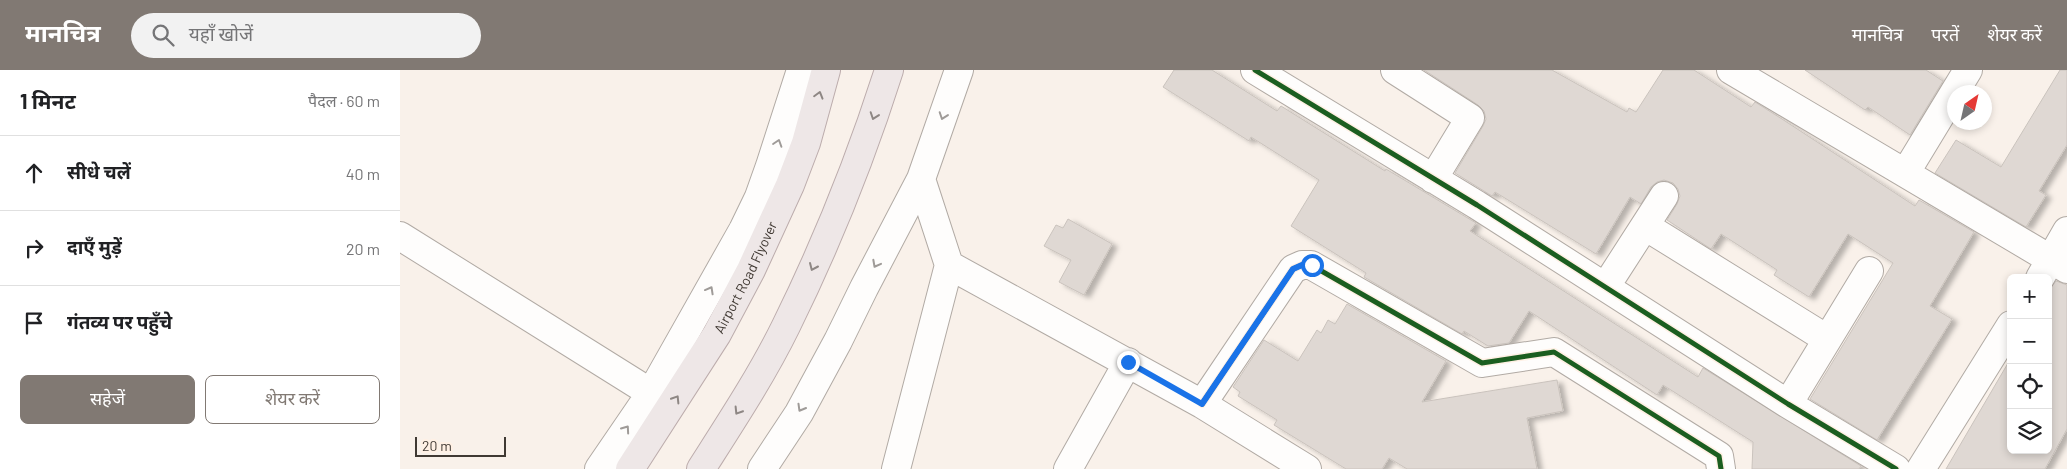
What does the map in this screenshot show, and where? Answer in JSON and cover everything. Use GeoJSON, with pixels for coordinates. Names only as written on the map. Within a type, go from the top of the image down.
{"type":"FeatureCollection","features":[{"type":"Feature","properties":{"kind":"main road","name":"Airport Road Flyover"},"geometry":{"type":"LineString","coordinates":[[630,469],[717,334],[751,270],[799,160],[826,70]]}},
{"type":"Feature","properties":{"kind":"main road"},"geometry":{"type":"LineString","coordinates":[[701,469],[741,406],[786,327],[851,182],[889,70]]}},
{"type":"Feature","properties":{"kind":"street"},"geometry":{"type":"LineString","coordinates":[[598,469],[651,394],[743,230],[759,197],[801,70]]}},
{"type":"Feature","properties":{"kind":"street"},"geometry":{"type":"LineString","coordinates":[[762,469],[799,413],[838,342],[921,179],[959,70]]}},
{"type":"Feature","properties":{"kind":"street"},"geometry":{"type":"LineString","coordinates":[[1395,70],[1470,118],[1433,179]]}},
{"type":"Feature","properties":{"kind":"street"},"geometry":{"type":"LineString","coordinates":[[1731,70],[1906,172],[2053,269],[2067,231]]}},
{"type":"Feature","properties":{"kind":"street"},"geometry":{"type":"LineString","coordinates":[[1906,172],[1968,70]]}},
{"type":"Feature","properties":{"kind":"street"},"geometry":{"type":"LineString","coordinates":[[1266,73],[1606,286],[1788,404],[1896,469]]}},
{"type":"Feature","properties":{"kind":"street"},"geometry":{"type":"LineString","coordinates":[[896,469],[949,265],[921,179]]}},
{"type":"Feature","properties":{"kind":"street"},"geometry":{"type":"LineString","coordinates":[[1606,286],[1664,196]]}},
{"type":"Feature","properties":{"kind":"street"},"geometry":{"type":"LineString","coordinates":[[1645,226],[1826,339]]}},
{"type":"Feature","properties":{"kind":"street"},"geometry":{"type":"LineString","coordinates":[[400,236],[651,394]]}},
{"type":"Feature","properties":{"kind":"street"},"geometry":{"type":"LineString","coordinates":[[1202,404],[1293,269],[1307,264],[1312,265],[1482,363],[1554,352],[1719,456],[1721,469]]}},
{"type":"Feature","properties":{"kind":"street"},"geometry":{"type":"LineString","coordinates":[[949,265],[1202,404],[1308,469]]}},
{"type":"Feature","properties":{"kind":"street"},"geometry":{"type":"LineString","coordinates":[[1788,404],[1826,339],[1870,271]]}},
{"type":"Feature","properties":{"kind":"street"},"geometry":{"type":"LineString","coordinates":[[1922,469],[2007,331]]}},
{"type":"Feature","properties":{"kind":"street"},"geometry":{"type":"LineString","coordinates":[[1068,469],[1128,362]]}},
{"type":"Feature","properties":{"kind":"building"},"geometry":{"type":"Polygon","coordinates":[[[1174,70],[1212,70],[1277,111],[1281,106],[1385,171],[1386,169],[1476,223],[1470,231],[1698,377],[1703,368],[1861,466],[1859,469],[1752,469],[1753,442],[1663,385],[1657,395],[1529,311],[1509,343],[1488,346],[1464,331],[1462,334],[1364,277],[1366,273],[1291,226],[1319,180],[1251,137],[1249,141],[1163,87],[1174,70]]]}},
{"type":"Feature","properties":{"kind":"building"},"geometry":{"type":"Polygon","coordinates":[[[1424,70],[1552,70],[1627,112],[1629,108],[1636,112],[1663,70],[1694,70],[1751,107],[1755,102],[1915,206],[1919,200],[1974,232],[1930,306],[1952,319],[1877,440],[1810,399],[1893,263],[1848,234],[1809,297],[1774,275],[1777,270],[1721,234],[1711,249],[1667,220],[1680,196],[1678,189],[1673,183],[1664,180],[1657,182],[1651,187],[1641,204],[1630,197],[1596,254],[1495,192],[1492,196],[1455,173],[1483,126],[1486,119],[1484,111],[1478,105],[1424,70]]]}},
{"type":"Feature","properties":{"kind":"building"},"geometry":{"type":"Polygon","coordinates":[[[1805,70],[1926,70],[1943,81],[1910,135],[1868,107],[1865,110],[1805,70]]]}},
{"type":"Feature","properties":{"kind":"building"},"geometry":{"type":"Polygon","coordinates":[[[2060,70],[2067,70],[2067,145],[2039,191],[2046,195],[2026,227],[1935,173],[1956,140],[2001,167],[2060,70]]]}},
{"type":"Feature","properties":{"kind":"building"},"geometry":{"type":"Polygon","coordinates":[[[1068,219],[1112,244],[1084,295],[1059,282],[1071,260],[1044,246],[1056,225],[1063,228],[1068,219]]]}},
{"type":"Feature","properties":{"kind":"building"},"geometry":{"type":"Polygon","coordinates":[[[2056,281],[2067,285],[2067,429],[2045,469],[1946,469],[2007,365],[2007,454],[2052,454],[2052,286],[2056,281]]]}},
{"type":"Feature","properties":{"kind":"building"},"geometry":{"type":"Polygon","coordinates":[[[1347,304],[1446,361],[1422,402],[1557,380],[1563,411],[1527,418],[1537,469],[1407,469],[1389,458],[1382,469],[1346,469],[1274,425],[1277,420],[1238,396],[1240,392],[1233,387],[1264,340],[1298,361],[1317,330],[1321,333],[1328,320],[1335,324],[1347,304]]]}},
{"type":"Feature","properties":{"kind":"cycle path"},"geometry":{"type":"LineString","coordinates":[[1255,70],[1477,205],[1788,404],[1896,469]]}},
{"type":"Feature","properties":{"kind":"cycle path"},"geometry":{"type":"LineString","coordinates":[[1202,404],[1293,269],[1302,265],[1311,265],[1482,363],[1554,352],[1719,456],[1721,469]]}},
{"type":"Feature","properties":{"kind":"route"},"geometry":{"type":"LineString","coordinates":[[1128,362],[1202,404],[1293,269],[1297,266],[1312,265]]}}]}
